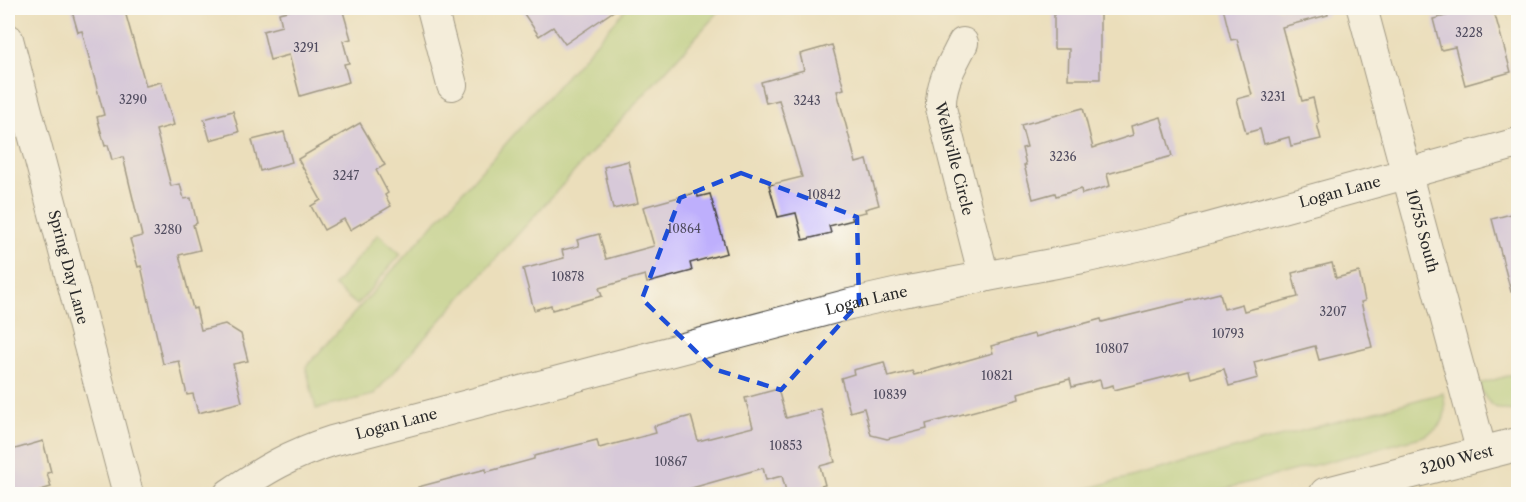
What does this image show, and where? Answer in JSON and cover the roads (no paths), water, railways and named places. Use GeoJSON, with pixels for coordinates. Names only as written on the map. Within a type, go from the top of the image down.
{"type":"FeatureCollection","features":[{"type":"Feature","properties":{"kind":"street"},"geometry":{"type":"LineString","coordinates":[[432,8],[452,85]]}},
{"type":"Feature","properties":{"kind":"street","name":"10755 South"},"geometry":{"type":"LineString","coordinates":[[1362,8],[1482,453]]}},
{"type":"Feature","properties":{"kind":"street","name":"Spring Day Lane"},"geometry":{"type":"LineString","coordinates":[[8,39],[128,495]]}},
{"type":"Feature","properties":{"kind":"street","name":"Wellsville Circle"},"geometry":{"type":"LineString","coordinates":[[963,43],[943,84],[940,97],[984,277]]}},
{"type":"Feature","properties":{"kind":"street","name":"Logan Lane"},"geometry":{"type":"LineString","coordinates":[[229,495],[276,463],[332,441],[850,304],[1165,240],[1518,143]]}},
{"type":"Feature","properties":{"kind":"street","name":"3200 West"},"geometry":{"type":"LineString","coordinates":[[1326,495],[1518,444]]}}]}
